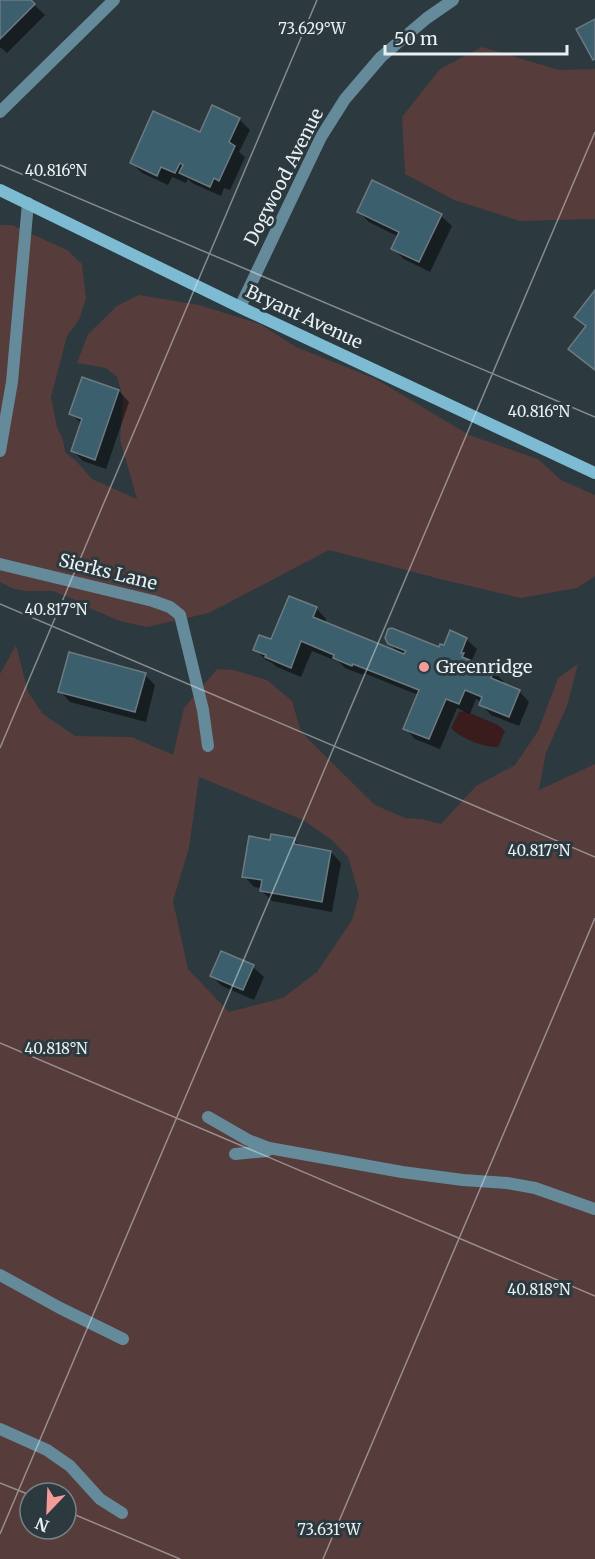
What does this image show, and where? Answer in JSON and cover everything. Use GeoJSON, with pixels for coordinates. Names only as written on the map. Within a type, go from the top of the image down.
{"type":"FeatureCollection","features":[{"type":"Feature","properties":{"kind":"main road","name":"Bryant Avenue"},"geometry":{"type":"LineString","coordinates":[[0,190],[240,307],[595,473]]}},
{"type":"Feature","properties":{"kind":"street"},"geometry":{"type":"LineString","coordinates":[[0,112],[114,0]]}},
{"type":"Feature","properties":{"kind":"street","name":"Dogwood Avenue"},"geometry":{"type":"LineString","coordinates":[[240,307],[321,137],[345,99],[381,57],[427,18],[453,0]]}},
{"type":"Feature","properties":{"kind":"street"},"geometry":{"type":"LineString","coordinates":[[0,451],[12,382],[27,203]]}},
{"type":"Feature","properties":{"kind":"street","name":"Sierks Lane"},"geometry":{"type":"LineString","coordinates":[[0,564],[153,601],[170,607],[180,615],[203,710],[208,746]]}},
{"type":"Feature","properties":{"kind":"street"},"geometry":{"type":"LineString","coordinates":[[208,1117],[248,1140],[280,1151],[412,1173],[535,1188],[595,1209]]}},
{"type":"Feature","properties":{"kind":"street"},"geometry":{"type":"LineString","coordinates":[[235,1154],[280,1151]]}},
{"type":"Feature","properties":{"kind":"street"},"geometry":{"type":"LineString","coordinates":[[0,1275],[123,1339]]}},
{"type":"Feature","properties":{"kind":"street"},"geometry":{"type":"LineString","coordinates":[[0,1429],[47,1450],[70,1466],[100,1499],[122,1513]]}},
{"type":"Feature","properties":{"kind":"shaded area"},"geometry":{"type":"Polygon","coordinates":[[[482,47],[559,70],[595,69],[595,219],[520,221],[454,200],[405,174],[402,117],[440,69],[482,47]]]}},
{"type":"Feature","properties":{"kind":"shaded area"},"geometry":{"type":"Polygon","coordinates":[[[0,225],[12,225],[67,250],[82,264],[86,299],[79,320],[67,336],[51,397],[65,452],[92,479],[137,499],[120,440],[123,398],[117,377],[106,368],[77,363],[88,334],[117,306],[139,295],[199,305],[260,324],[296,347],[376,379],[469,435],[538,459],[561,480],[595,495],[595,576],[577,588],[521,598],[329,550],[209,613],[147,627],[120,621],[53,591],[14,589],[0,582],[0,225]]]}},
{"type":"Feature","properties":{"kind":"shaded area"},"geometry":{"type":"Polygon","coordinates":[[[16,645],[28,692],[43,714],[75,736],[132,737],[173,755],[184,708],[217,669],[234,670],[267,680],[292,701],[301,732],[375,805],[405,818],[422,819],[441,824],[476,786],[515,765],[538,731],[558,678],[578,664],[567,706],[546,753],[539,790],[595,764],[595,1559],[0,1559],[0,674],[16,645]],[[199,777],[189,848],[173,901],[188,969],[229,1012],[283,998],[317,972],[352,920],[359,895],[348,857],[332,840],[303,820],[199,777]]]}},
{"type":"Feature","properties":{"kind":"shaded area"},"geometry":{"type":"Polygon","coordinates":[[[465,711],[498,725],[505,731],[498,747],[473,742],[451,728],[459,712],[465,711]]]}},
{"type":"Feature","properties":{"kind":"building"},"geometry":{"type":"Polygon","coordinates":[[[0,0],[31,0],[35,4],[0,39],[0,0]]]}},
{"type":"Feature","properties":{"kind":"building"},"geometry":{"type":"Polygon","coordinates":[[[595,19],[595,59],[593,60],[576,29],[595,19]]]}},
{"type":"Feature","properties":{"kind":"building"},"geometry":{"type":"Polygon","coordinates":[[[212,105],[240,118],[229,142],[235,146],[219,181],[214,178],[210,187],[179,173],[183,165],[180,163],[175,173],[161,167],[157,176],[130,163],[153,111],[200,132],[212,105]]]}},
{"type":"Feature","properties":{"kind":"building"},"geometry":{"type":"Polygon","coordinates":[[[372,180],[442,214],[419,262],[391,249],[399,232],[357,212],[372,180]]]}},
{"type":"Feature","properties":{"kind":"building"},"geometry":{"type":"Polygon","coordinates":[[[595,290],[595,370],[568,349],[586,326],[574,317],[595,290]]]}},
{"type":"Feature","properties":{"kind":"building"},"geometry":{"type":"Polygon","coordinates":[[[82,377],[119,390],[95,460],[71,451],[82,419],[69,414],[82,377]]]}},
{"type":"Feature","properties":{"kind":"building","name":"Greenridge"},"geometry":{"type":"Polygon","coordinates":[[[289,596],[317,607],[313,617],[404,654],[406,651],[388,644],[385,638],[388,629],[392,628],[439,647],[440,644],[444,645],[450,630],[467,638],[461,653],[464,653],[462,657],[494,670],[491,678],[520,690],[509,717],[479,705],[482,697],[465,690],[459,704],[446,699],[429,739],[403,729],[419,690],[353,664],[352,666],[333,658],[334,655],[301,641],[291,668],[265,657],[266,655],[253,650],[259,635],[271,639],[289,596]]]}},
{"type":"Feature","properties":{"kind":"building"},"geometry":{"type":"Polygon","coordinates":[[[69,652],[146,673],[135,712],[58,692],[69,652]]]}},
{"type":"Feature","properties":{"kind":"building"},"geometry":{"type":"Polygon","coordinates":[[[271,834],[295,838],[294,844],[331,851],[322,902],[260,891],[262,880],[242,877],[249,836],[270,840],[271,834]]]}},
{"type":"Feature","properties":{"kind":"building"},"geometry":{"type":"Polygon","coordinates":[[[221,951],[254,965],[243,990],[210,976],[221,951]]]}},
{"type":"Feature","properties":{"kind":"place","name":"Greenridge"},"geometry":{"type":"Point","coordinates":[424,667]}}]}
